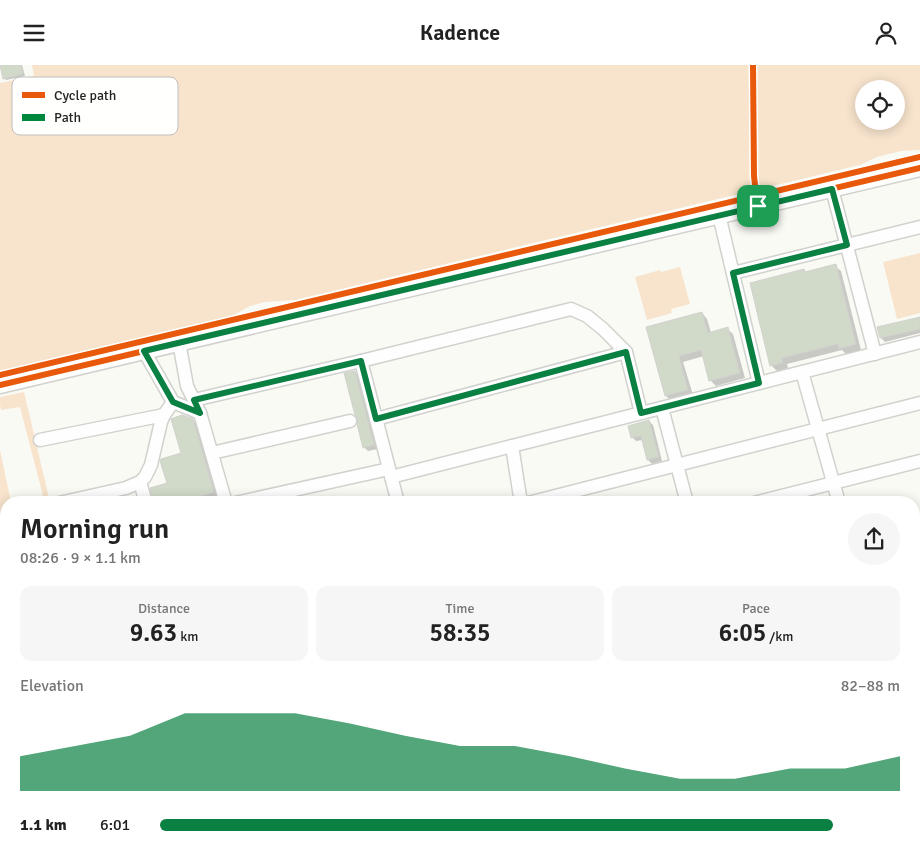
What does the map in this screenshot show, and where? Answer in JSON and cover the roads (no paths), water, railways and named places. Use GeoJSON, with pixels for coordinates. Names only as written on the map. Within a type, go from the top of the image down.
{"type":"FeatureCollection","features":[{"type":"Feature","properties":{"kind":"main road"},"geometry":{"type":"LineString","coordinates":[[0,385],[920,168]]}},
{"type":"Feature","properties":{"kind":"lane"},"geometry":{"type":"LineString","coordinates":[[832,189],[875,354]]}},
{"type":"Feature","properties":{"kind":"lane"},"geometry":{"type":"LineString","coordinates":[[719,215],[759,383]]}},
{"type":"Feature","properties":{"kind":"lane"},"geometry":{"type":"LineString","coordinates":[[733,273],[920,227]]}},
{"type":"Feature","properties":{"kind":"lane"},"geometry":{"type":"LineString","coordinates":[[194,400],[571,309],[587,316],[626,352],[641,413]]}},
{"type":"Feature","properties":{"kind":"lane"},"geometry":{"type":"LineString","coordinates":[[179,342],[187,386],[200,413],[224,496]]}},
{"type":"Feature","properties":{"kind":"lane"},"geometry":{"type":"LineString","coordinates":[[271,496],[390,473],[512,446],[920,342]]}},
{"type":"Feature","properties":{"kind":"lane"},"geometry":{"type":"LineString","coordinates":[[144,351],[173,402],[200,413]]}},
{"type":"Feature","properties":{"kind":"lane"},"geometry":{"type":"LineString","coordinates":[[376,419],[626,352]]}},
{"type":"Feature","properties":{"kind":"lane"},"geometry":{"type":"LineString","coordinates":[[361,361],[396,496]]}},
{"type":"Feature","properties":{"kind":"lane"},"geometry":{"type":"LineString","coordinates":[[802,372],[837,496]]}},
{"type":"Feature","properties":{"kind":"lane"},"geometry":{"type":"LineString","coordinates":[[90,496],[126,488],[140,482],[145,477],[152,465],[159,428],[164,415],[173,402]]}},
{"type":"Feature","properties":{"kind":"lane"},"geometry":{"type":"LineString","coordinates":[[555,496],[920,403]]}},
{"type":"Feature","properties":{"kind":"lane"},"geometry":{"type":"LineString","coordinates":[[662,408],[685,496]]}},
{"type":"Feature","properties":{"kind":"lane"},"geometry":{"type":"LineString","coordinates":[[40,440],[164,415]]}},
{"type":"Feature","properties":{"kind":"lane"},"geometry":{"type":"LineString","coordinates":[[212,453],[350,421]]}},
{"type":"Feature","properties":{"kind":"lane"},"geometry":{"type":"LineString","coordinates":[[512,446],[520,496]]}},
{"type":"Feature","properties":{"kind":"lane"},"geometry":{"type":"LineString","coordinates":[[782,496],[920,461]]}},
{"type":"Feature","properties":{"kind":"lane"},"geometry":{"type":"LineString","coordinates":[[140,482],[144,496]]}}]}
